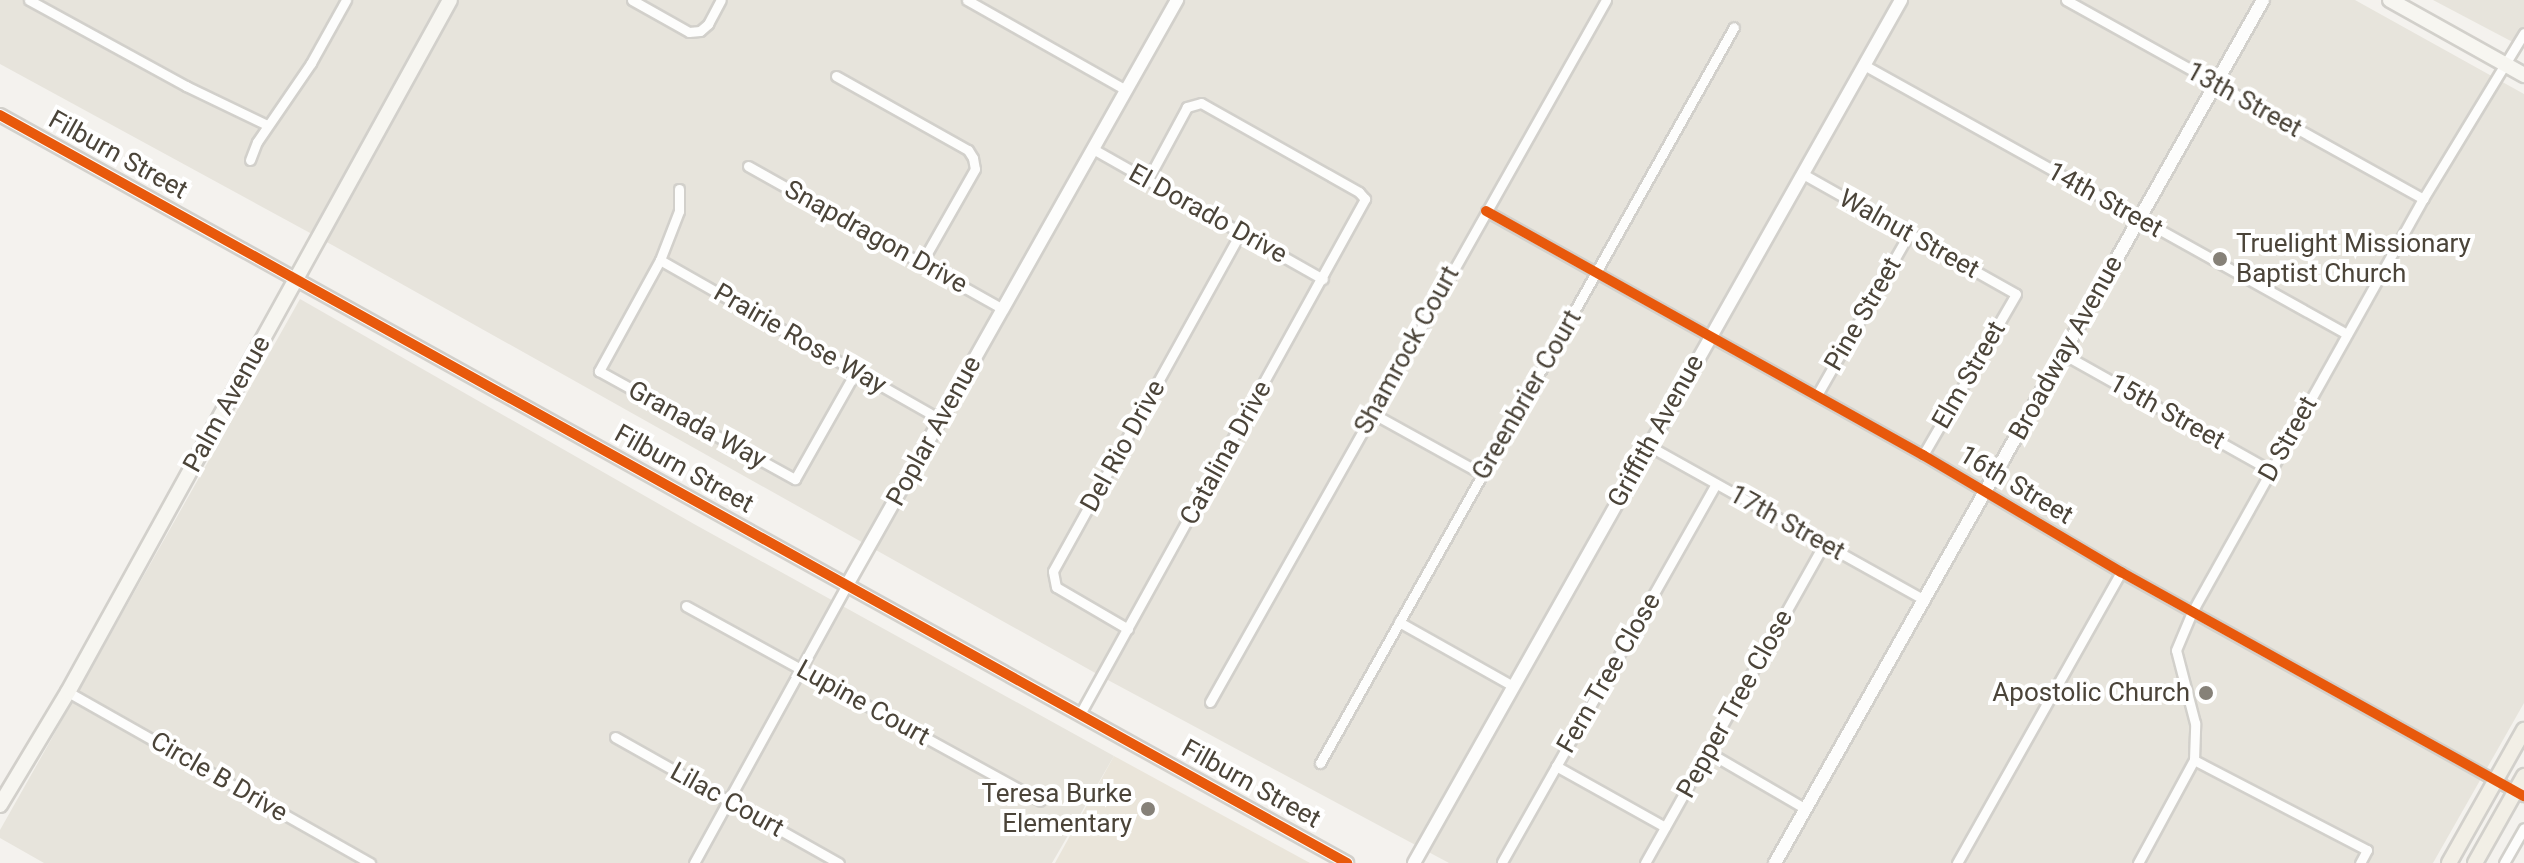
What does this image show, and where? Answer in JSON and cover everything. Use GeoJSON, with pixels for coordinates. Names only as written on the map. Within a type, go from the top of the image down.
{"type":"FeatureCollection","features":[{"type":"Feature","properties":{"kind":"main road","name":"Palm Avenue"},"geometry":{"type":"LineString","coordinates":[[0,805],[68,692],[450,0]]}},
{"type":"Feature","properties":{"kind":"main road"},"geometry":{"type":"LineString","coordinates":[[2390,0],[2524,75]]}},
{"type":"Feature","properties":{"kind":"main road"},"geometry":{"type":"LineString","coordinates":[[2449,863],[2524,730]]}},
{"type":"Feature","properties":{"kind":"main road"},"geometry":{"type":"LineString","coordinates":[[2475,863],[2520,794],[2524,776]]}},
{"type":"Feature","properties":{"kind":"street"},"geometry":{"type":"LineString","coordinates":[[29,0],[186,86],[267,125]]}},
{"type":"Feature","properties":{"kind":"street"},"geometry":{"type":"LineString","coordinates":[[49,11],[55,0]]}},
{"type":"Feature","properties":{"kind":"street"},"geometry":{"type":"LineString","coordinates":[[250,160],[267,125],[311,63],[346,0]]}},
{"type":"Feature","properties":{"kind":"street"},"geometry":{"type":"LineString","coordinates":[[632,0],[689,32],[700,31],[708,24],[721,0]]}},
{"type":"Feature","properties":{"kind":"street"},"geometry":{"type":"LineString","coordinates":[[967,0],[1126,90]]}},
{"type":"Feature","properties":{"kind":"street","name":"Poplar Avenue"},"geometry":{"type":"LineString","coordinates":[[694,863],[1177,0]]}},
{"type":"Feature","properties":{"kind":"street","name":"Shamrock Court"},"geometry":{"type":"LineString","coordinates":[[1210,702],[1606,0]]}},
{"type":"Feature","properties":{"kind":"street","name":"Griffith Avenue"},"geometry":{"type":"LineString","coordinates":[[1414,863],[1709,335],[1901,0]]}},
{"type":"Feature","properties":{"kind":"street","name":"13th Street"},"geometry":{"type":"LineString","coordinates":[[2066,0],[2423,199]]}},
{"type":"Feature","properties":{"kind":"street","name":"Broadway Avenue"},"geometry":{"type":"LineString","coordinates":[[1775,863],[2263,0]]}},
{"type":"Feature","properties":{"kind":"street","name":"Greenbrier Court"},"geometry":{"type":"LineString","coordinates":[[1320,763],[1734,27]]}},
{"type":"Feature","properties":{"kind":"street","name":"D Street"},"geometry":{"type":"LineString","coordinates":[[2138,863],[2194,760],[2195,723],[2176,650],[2192,612],[2423,199],[2524,33]]}},
{"type":"Feature","properties":{"kind":"street","name":"14th Street"},"geometry":{"type":"LineString","coordinates":[[1864,65],[2347,334]]}},
{"type":"Feature","properties":{"kind":"street"},"geometry":{"type":"LineString","coordinates":[[836,76],[968,150],[973,158],[975,169],[922,262]]}},
{"type":"Feature","properties":{"kind":"street","name":"Catalina Drive"},"geometry":{"type":"LineString","coordinates":[[1080,714],[1365,199],[1359,192],[1201,103],[1187,107],[1148,179]]}},
{"type":"Feature","properties":{"kind":"street","name":"Filburn Street"},"geometry":{"type":"LineString","coordinates":[[0,115],[1347,863]]}},
{"type":"Feature","properties":{"kind":"street","name":"El Dorado Drive"},"geometry":{"type":"LineString","coordinates":[[1093,149],[1323,279]]}},
{"type":"Feature","properties":{"kind":"street","name":"Snapdragon Drive"},"geometry":{"type":"LineString","coordinates":[[748,166],[1003,309]]}},
{"type":"Feature","properties":{"kind":"street","name":"Walnut Street"},"geometry":{"type":"LineString","coordinates":[[1803,174],[2016,294]]}},
{"type":"Feature","properties":{"kind":"street"},"geometry":{"type":"LineString","coordinates":[[660,260],[679,211],[679,189]]}},
{"type":"Feature","properties":{"kind":"street","name":"16th Street"},"geometry":{"type":"LineString","coordinates":[[1486,211],[1923,455],[2121,572],[2520,794]]}},
{"type":"Feature","properties":{"kind":"street","name":"Del Rio Drive"},"geometry":{"type":"LineString","coordinates":[[1128,629],[1056,587],[1053,571],[1241,232]]}},
{"type":"Feature","properties":{"kind":"street","name":"Pine Street"},"geometry":{"type":"LineString","coordinates":[[1817,395],[1909,234]]}},
{"type":"Feature","properties":{"kind":"street","name":"Granada Way"},"geometry":{"type":"LineString","coordinates":[[660,260],[599,371],[795,479],[856,371]]}},
{"type":"Feature","properties":{"kind":"street","name":"Prairie Rose Way"},"geometry":{"type":"LineString","coordinates":[[660,260],[940,419]]}},
{"type":"Feature","properties":{"kind":"street","name":"Elm Street"},"geometry":{"type":"LineString","coordinates":[[1923,455],[2016,294]]}},
{"type":"Feature","properties":{"kind":"street","name":"15th Street"},"geometry":{"type":"LineString","coordinates":[[2063,354],[2270,470]]}},
{"type":"Feature","properties":{"kind":"street"},"geometry":{"type":"LineString","coordinates":[[1372,413],[1482,474]]}},
{"type":"Feature","properties":{"kind":"street","name":"17th Street"},"geometry":{"type":"LineString","coordinates":[[1649,446],[1925,600]]}},
{"type":"Feature","properties":{"kind":"street","name":"Fern Tree Close"},"geometry":{"type":"LineString","coordinates":[[1502,862],[1716,484]]}},
{"type":"Feature","properties":{"kind":"street","name":"Pepper Tree Close"},"geometry":{"type":"LineString","coordinates":[[1645,863],[1824,544]]}},
{"type":"Feature","properties":{"kind":"street"},"geometry":{"type":"LineString","coordinates":[[1957,863],[2121,572]]}},
{"type":"Feature","properties":{"kind":"street","name":"Lupine Court"},"geometry":{"type":"LineString","coordinates":[[686,606],[1040,801]]}},
{"type":"Feature","properties":{"kind":"street"},"geometry":{"type":"LineString","coordinates":[[1399,622],[1513,686]]}},
{"type":"Feature","properties":{"kind":"street","name":"Circle B Drive"},"geometry":{"type":"LineString","coordinates":[[68,692],[370,863]]}},
{"type":"Feature","properties":{"kind":"street","name":"Lilac Court"},"geometry":{"type":"LineString","coordinates":[[615,737],[839,863]]}},
{"type":"Feature","properties":{"kind":"street"},"geometry":{"type":"LineString","coordinates":[[1708,752],[1806,809]]}},
{"type":"Feature","properties":{"kind":"street"},"geometry":{"type":"LineString","coordinates":[[2194,760],[2367,850],[2360,863]]}},
{"type":"Feature","properties":{"kind":"street"},"geometry":{"type":"LineString","coordinates":[[1556,766],[1665,827]]}},
{"type":"Feature","properties":{"kind":"street"},"geometry":{"type":"LineString","coordinates":[[2504,863],[2524,828]]}},
{"type":"Feature","properties":{"kind":"shaded area"},"geometry":{"type":"Polygon","coordinates":[[[0,0],[2355,0],[2524,94],[2524,703],[2433,863],[1449,863],[1106,679],[334,246],[0,64],[0,0]]]}},
{"type":"Feature","properties":{"kind":"shaded area"},"geometry":{"type":"Polygon","coordinates":[[[2433,0],[2524,0],[2524,48],[2433,0]]]}},
{"type":"Feature","properties":{"kind":"shaded area"},"geometry":{"type":"Polygon","coordinates":[[[300,299],[694,524],[1114,756],[1052,863],[44,863],[0,838],[0,830],[300,299]]]}},
{"type":"Feature","properties":{"kind":"shaded area","name":"Teresa Burke Elementary"},"geometry":{"type":"Polygon","coordinates":[[[1114,756],[1310,863],[1055,863],[1114,756]]]}},
{"type":"Feature","properties":{"kind":"cycle path"},"geometry":{"type":"LineString","coordinates":[[0,115],[1347,863]]}},
{"type":"Feature","properties":{"kind":"cycle path"},"geometry":{"type":"LineString","coordinates":[[1486,211],[1923,455],[2121,572],[2524,796]]}},
{"type":"Feature","properties":{"kind":"place","name":"Truelight Missionary Baptist Church"},"geometry":{"type":"Point","coordinates":[2220,259]}},
{"type":"Feature","properties":{"kind":"place","name":"Apostolic Church"},"geometry":{"type":"Point","coordinates":[2206,693]}},
{"type":"Feature","properties":{"kind":"place","name":"Teresa Burke Elementary"},"geometry":{"type":"Point","coordinates":[1148,809]}}]}
